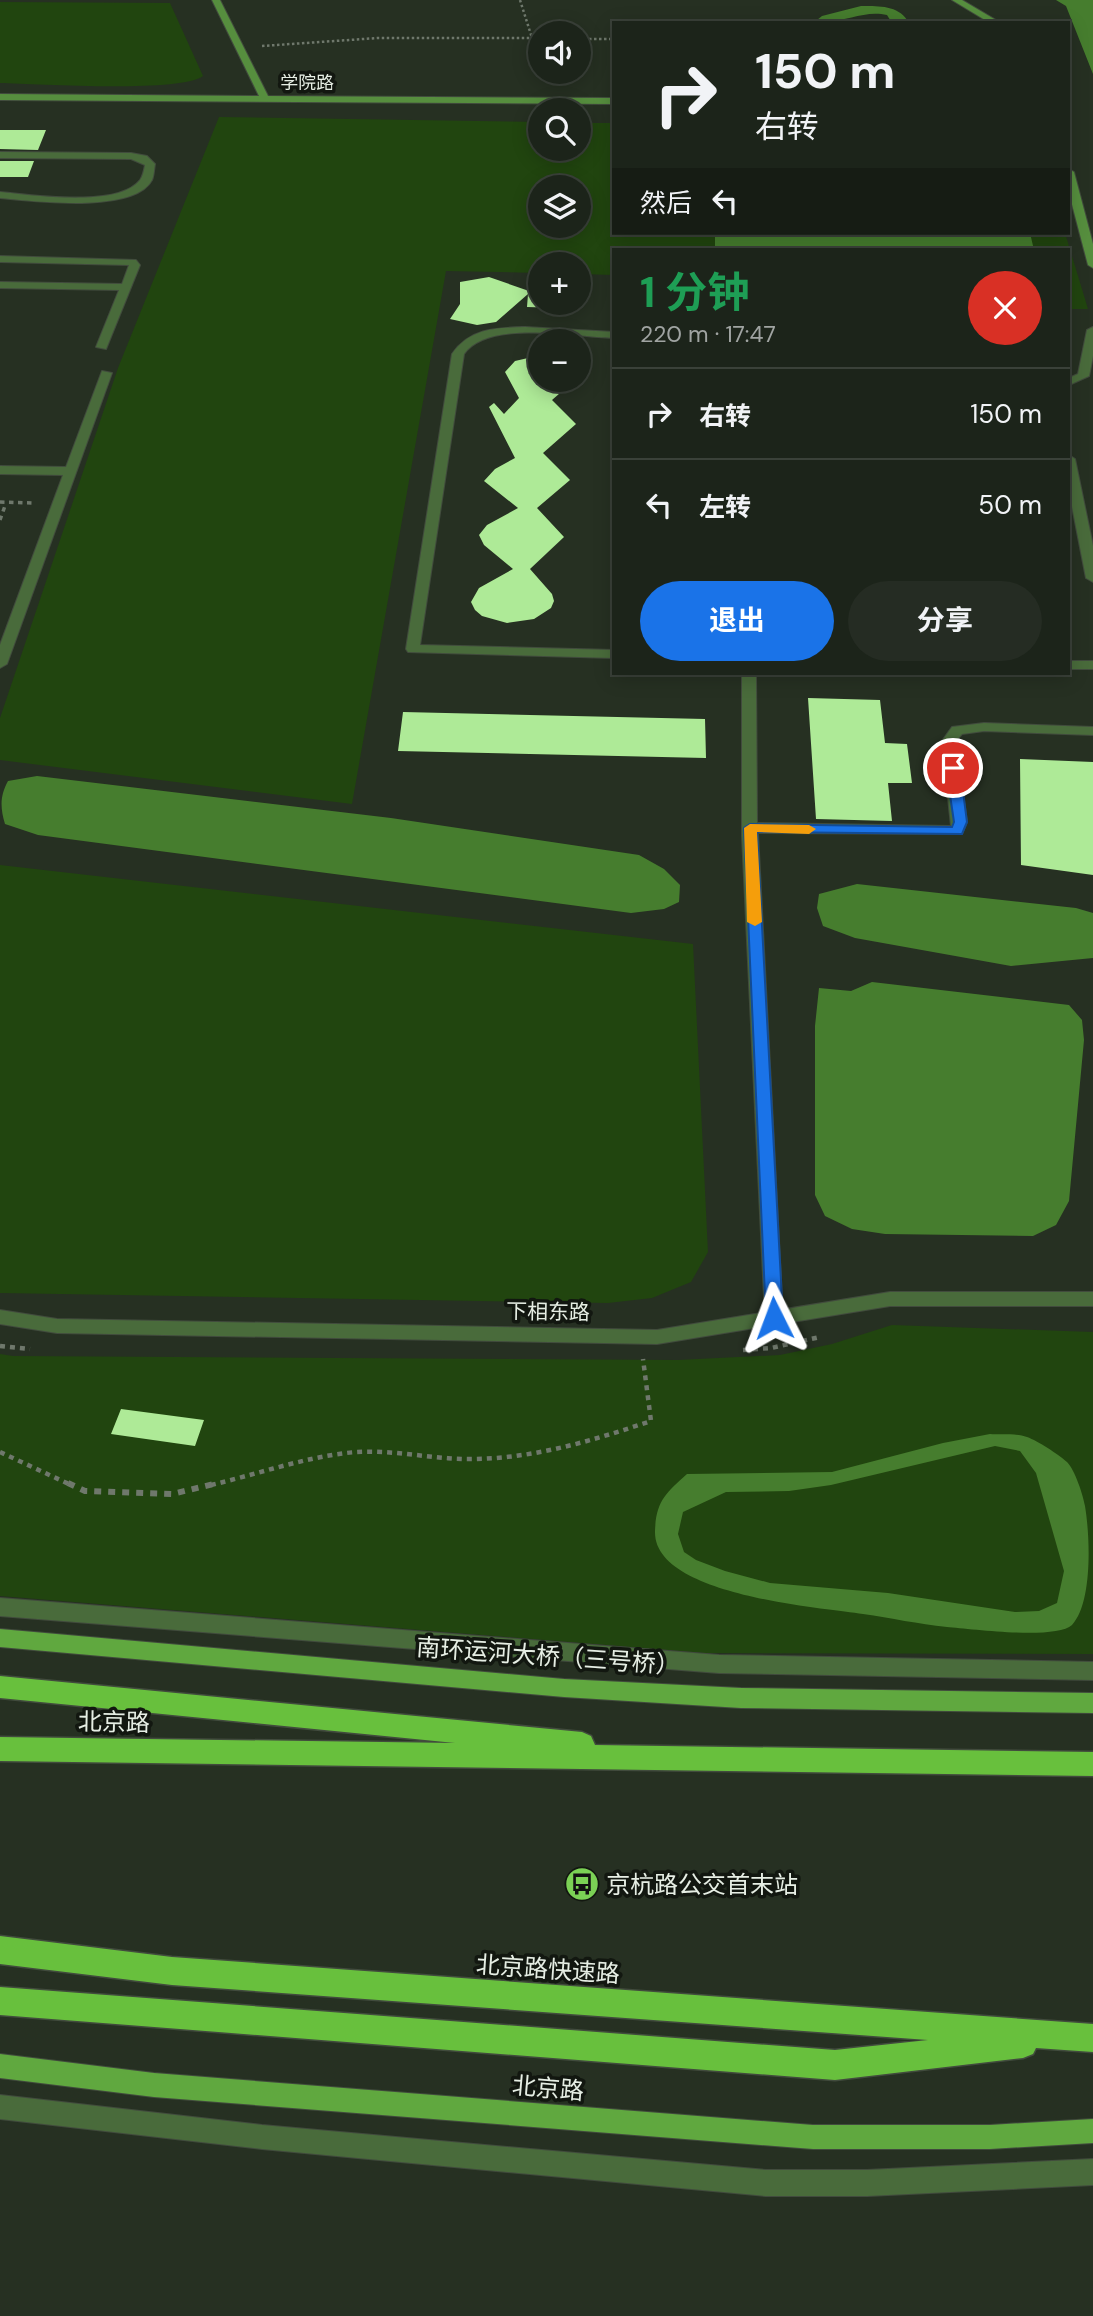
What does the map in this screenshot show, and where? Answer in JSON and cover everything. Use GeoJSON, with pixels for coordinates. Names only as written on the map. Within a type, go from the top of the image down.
{"type":"FeatureCollection","features":[{"type":"Feature","properties":{"kind":"highway"},"geometry":{"type":"LineString","coordinates":[[0,1687],[731,1758],[1093,1764]]}},
{"type":"Feature","properties":{"kind":"highway","name":"北京路"},"geometry":{"type":"LineString","coordinates":[[0,1749],[731,1758]]}},
{"type":"Feature","properties":{"kind":"highway","name":"北京路快速路"},"geometry":{"type":"LineString","coordinates":[[0,1950],[172,1971],[1085,2038]]}},
{"type":"Feature","properties":{"kind":"highway"},"geometry":{"type":"LineString","coordinates":[[0,2001],[835,2064],[1085,2038]]}},
{"type":"Feature","properties":{"kind":"main road","name":"南环运河大桥（三号桥）"},"geometry":{"type":"LineString","coordinates":[[0,1638],[564,1688],[741,1698],[1093,1703]]}},
{"type":"Feature","properties":{"kind":"main road","name":"北京路"},"geometry":{"type":"LineString","coordinates":[[0,2066],[154,2085],[813,2137],[990,2137],[1093,2131]]}},
{"type":"Feature","properties":{"kind":"street"},"geometry":{"type":"LineString","coordinates":[[216,0],[265,99]]}},
{"type":"Feature","properties":{"kind":"street"},"geometry":{"type":"LineString","coordinates":[[956,0],[993,21]]}},
{"type":"Feature","properties":{"kind":"street","name":"学院路"},"geometry":{"type":"LineString","coordinates":[[0,97],[612,102]]}},
{"type":"Feature","properties":{"kind":"street"},"geometry":{"type":"LineString","coordinates":[[0,155],[131,156],[144,158],[150,164],[151,172],[146,184],[128,195],[86,199],[0,195]]}},
{"type":"Feature","properties":{"kind":"street"},"geometry":{"type":"LineString","coordinates":[[1070,176],[1093,265]]}},
{"type":"Feature","properties":{"kind":"street"},"geometry":{"type":"LineString","coordinates":[[0,259],[127,260],[135,265],[102,347]]}},
{"type":"Feature","properties":{"kind":"street"},"geometry":{"type":"LineString","coordinates":[[0,285],[126,287]]}},
{"type":"Feature","properties":{"kind":"street"},"geometry":{"type":"LineString","coordinates":[[1070,382],[1083,376],[1093,330]]}},
{"type":"Feature","properties":{"kind":"street"},"geometry":{"type":"LineString","coordinates":[[612,335],[505,331],[479,335],[466,342],[458,354],[413,649],[612,654]]}},
{"type":"Feature","properties":{"kind":"street"},"geometry":{"type":"LineString","coordinates":[[0,664],[106,373]]}},
{"type":"Feature","properties":{"kind":"street"},"geometry":{"type":"LineString","coordinates":[[1070,464],[1093,579]]}},
{"type":"Feature","properties":{"kind":"street"},"geometry":{"type":"LineString","coordinates":[[0,470],[70,471]]}},
{"type":"Feature","properties":{"kind":"street"},"geometry":{"type":"LineString","coordinates":[[1070,665],[1093,665]]}},
{"type":"Feature","properties":{"kind":"street"},"geometry":{"type":"LineString","coordinates":[[749,675],[750,828],[774,1318]]}},
{"type":"Feature","properties":{"kind":"street"},"geometry":{"type":"LineString","coordinates":[[750,828],[957,831],[960,822],[949,741],[957,730],[984,727],[1093,732]]}},
{"type":"Feature","properties":{"kind":"street","name":"下相东路"},"geometry":{"type":"LineString","coordinates":[[0,1317],[57,1326],[657,1337],[890,1299],[1093,1299]]}},
{"type":"Feature","properties":{"kind":"street"},"geometry":{"type":"LineString","coordinates":[[0,1607],[719,1664],[1093,1671]]}},
{"type":"Feature","properties":{"kind":"street"},"geometry":{"type":"LineString","coordinates":[[0,2107],[262,2137],[766,2183],[867,2183],[1093,2172]]}},
{"type":"Feature","properties":{"kind":"path"},"geometry":{"type":"LineString","coordinates":[[520,0],[528,25]]}},
{"type":"Feature","properties":{"kind":"path"},"geometry":{"type":"LineString","coordinates":[[240,47],[377,38],[528,38]]}},
{"type":"Feature","properties":{"kind":"path"},"geometry":{"type":"LineString","coordinates":[[591,39],[612,39]]}},
{"type":"Feature","properties":{"kind":"path"},"geometry":{"type":"LineString","coordinates":[[0,502],[59,503]]}},
{"type":"Feature","properties":{"kind":"path"},"geometry":{"type":"LineString","coordinates":[[0,520],[6,503]]}},
{"type":"Feature","properties":{"kind":"path"},"geometry":{"type":"LineString","coordinates":[[0,1452],[85,1491],[172,1494],[345,1453],[388,1451],[467,1459],[518,1457],[572,1447],[651,1420],[640,1337]]}},
{"type":"Feature","properties":{"kind":"shaded area"},"geometry":{"type":"Polygon","coordinates":[[[1056,0],[1093,0],[1093,74],[1066,6],[1056,0]]]}},
{"type":"Feature","properties":{"kind":"shaded area"},"geometry":{"type":"Polygon","coordinates":[[[0,2],[170,3],[203,76],[189,81],[139,86],[0,83],[0,2]]]}},
{"type":"Feature","properties":{"kind":"shaded area"},"geometry":{"type":"Polygon","coordinates":[[[861,6],[881,7],[900,13],[908,21],[891,21],[887,15],[878,14],[817,20],[822,16],[861,6]]]}},
{"type":"Feature","properties":{"kind":"shaded area"},"geometry":{"type":"Polygon","coordinates":[[[219,117],[528,122],[528,161],[591,161],[591,123],[612,123],[612,235],[1066,235],[1070,248],[612,248],[612,275],[591,274],[591,252],[528,252],[528,273],[446,271],[352,804],[0,760],[0,718],[118,368],[219,117]]]}},
{"type":"Feature","properties":{"kind":"shaded area"},"geometry":{"type":"Polygon","coordinates":[[[715,235],[1030,235],[1034,248],[715,248],[715,235]]]}},
{"type":"Feature","properties":{"kind":"shaded area"},"geometry":{"type":"Polygon","coordinates":[[[1070,250],[1088,309],[1070,309],[1070,250]]]}},
{"type":"Feature","properties":{"kind":"shaded area"},"geometry":{"type":"Polygon","coordinates":[[[37,776],[391,818],[639,855],[664,869],[680,885],[679,902],[664,909],[631,913],[38,835],[5,824],[2,807],[3,792],[8,781],[37,776]]]}},
{"type":"Feature","properties":{"kind":"shaded area"},"geometry":{"type":"Polygon","coordinates":[[[0,865],[693,944],[708,1252],[691,1282],[652,1298],[608,1303],[0,1293],[0,865]]]}},
{"type":"Feature","properties":{"kind":"shaded area"},"geometry":{"type":"Polygon","coordinates":[[[857,884],[1076,908],[1093,913],[1093,958],[1011,966],[855,938],[823,926],[817,908],[819,894],[857,884]]]}},
{"type":"Feature","properties":{"kind":"shaded area"},"geometry":{"type":"Polygon","coordinates":[[[872,982],[1069,1005],[1082,1020],[1084,1040],[1069,1201],[1056,1225],[1033,1236],[885,1234],[852,1229],[825,1216],[815,1195],[815,1026],[819,988],[851,991],[872,982]]]}},
{"type":"Feature","properties":{"kind":"shaded area"},"geometry":{"type":"Polygon","coordinates":[[[892,1325],[1093,1332],[1093,1654],[705,1653],[0,1596],[0,1354],[678,1360],[780,1355],[832,1344],[892,1325]]]}},
{"type":"Feature","properties":{"kind":"shaded area"},"geometry":{"type":"Polygon","coordinates":[[[990,1434],[1023,1436],[1048,1448],[1070,1466],[1084,1501],[1089,1551],[1084,1601],[1072,1625],[1049,1632],[993,1631],[936,1626],[776,1602],[708,1584],[680,1570],[661,1553],[655,1531],[657,1512],[668,1492],[687,1474],[832,1472],[943,1443],[990,1434]],[[995,1446],[831,1485],[789,1491],[726,1492],[683,1512],[678,1534],[684,1552],[696,1560],[770,1583],[888,1593],[1015,1612],[1039,1611],[1057,1603],[1064,1571],[1036,1473],[1020,1451],[995,1446]]]}},
{"type":"Feature","properties":{"kind":"building"},"geometry":{"type":"Polygon","coordinates":[[[0,130],[46,130],[38,150],[0,149],[0,130]]]}},
{"type":"Feature","properties":{"kind":"building"},"geometry":{"type":"Polygon","coordinates":[[[0,161],[34,161],[28,177],[0,177],[0,161]]]}},
{"type":"Feature","properties":{"kind":"building"},"geometry":{"type":"Polygon","coordinates":[[[489,277],[528,291],[528,294],[496,322],[477,325],[450,319],[460,304],[460,282],[489,277]]]}},
{"type":"Feature","properties":{"kind":"building"},"geometry":{"type":"Polygon","coordinates":[[[528,358],[528,392],[561,392],[552,400],[576,424],[543,453],[570,480],[537,508],[564,537],[530,569],[552,594],[554,601],[551,608],[534,619],[507,623],[482,616],[471,602],[479,588],[513,569],[484,545],[479,535],[487,525],[518,508],[484,481],[495,469],[515,458],[489,407],[494,403],[504,414],[519,398],[505,372],[515,361],[528,358]]]}},
{"type":"Feature","properties":{"kind":"building"},"geometry":{"type":"Polygon","coordinates":[[[808,698],[880,700],[885,743],[907,744],[912,783],[888,783],[892,821],[816,819],[808,698]]]}},
{"type":"Feature","properties":{"kind":"building"},"geometry":{"type":"Polygon","coordinates":[[[403,712],[705,719],[706,758],[398,751],[403,712]]]}},
{"type":"Feature","properties":{"kind":"building"},"geometry":{"type":"Polygon","coordinates":[[[1020,759],[1093,762],[1093,875],[1021,865],[1020,759]]]}},
{"type":"Feature","properties":{"kind":"building"},"geometry":{"type":"Polygon","coordinates":[[[121,1409],[204,1420],[195,1446],[111,1434],[121,1409]]]}},
{"type":"Feature","properties":{"kind":"slow traffic"},"geometry":{"type":"LineString","coordinates":[[755,922],[750,828],[809,829]]}},
{"type":"Feature","properties":{"kind":"place","name":"京杭路公交首末站"},"geometry":{"type":"Point","coordinates":[582,1884]}},
{"type":"Feature","properties":{"kind":"route"},"geometry":{"type":"LineString","coordinates":[[774,1318],[750,828],[944,833],[957,831],[960,822],[953,768]]}}]}
